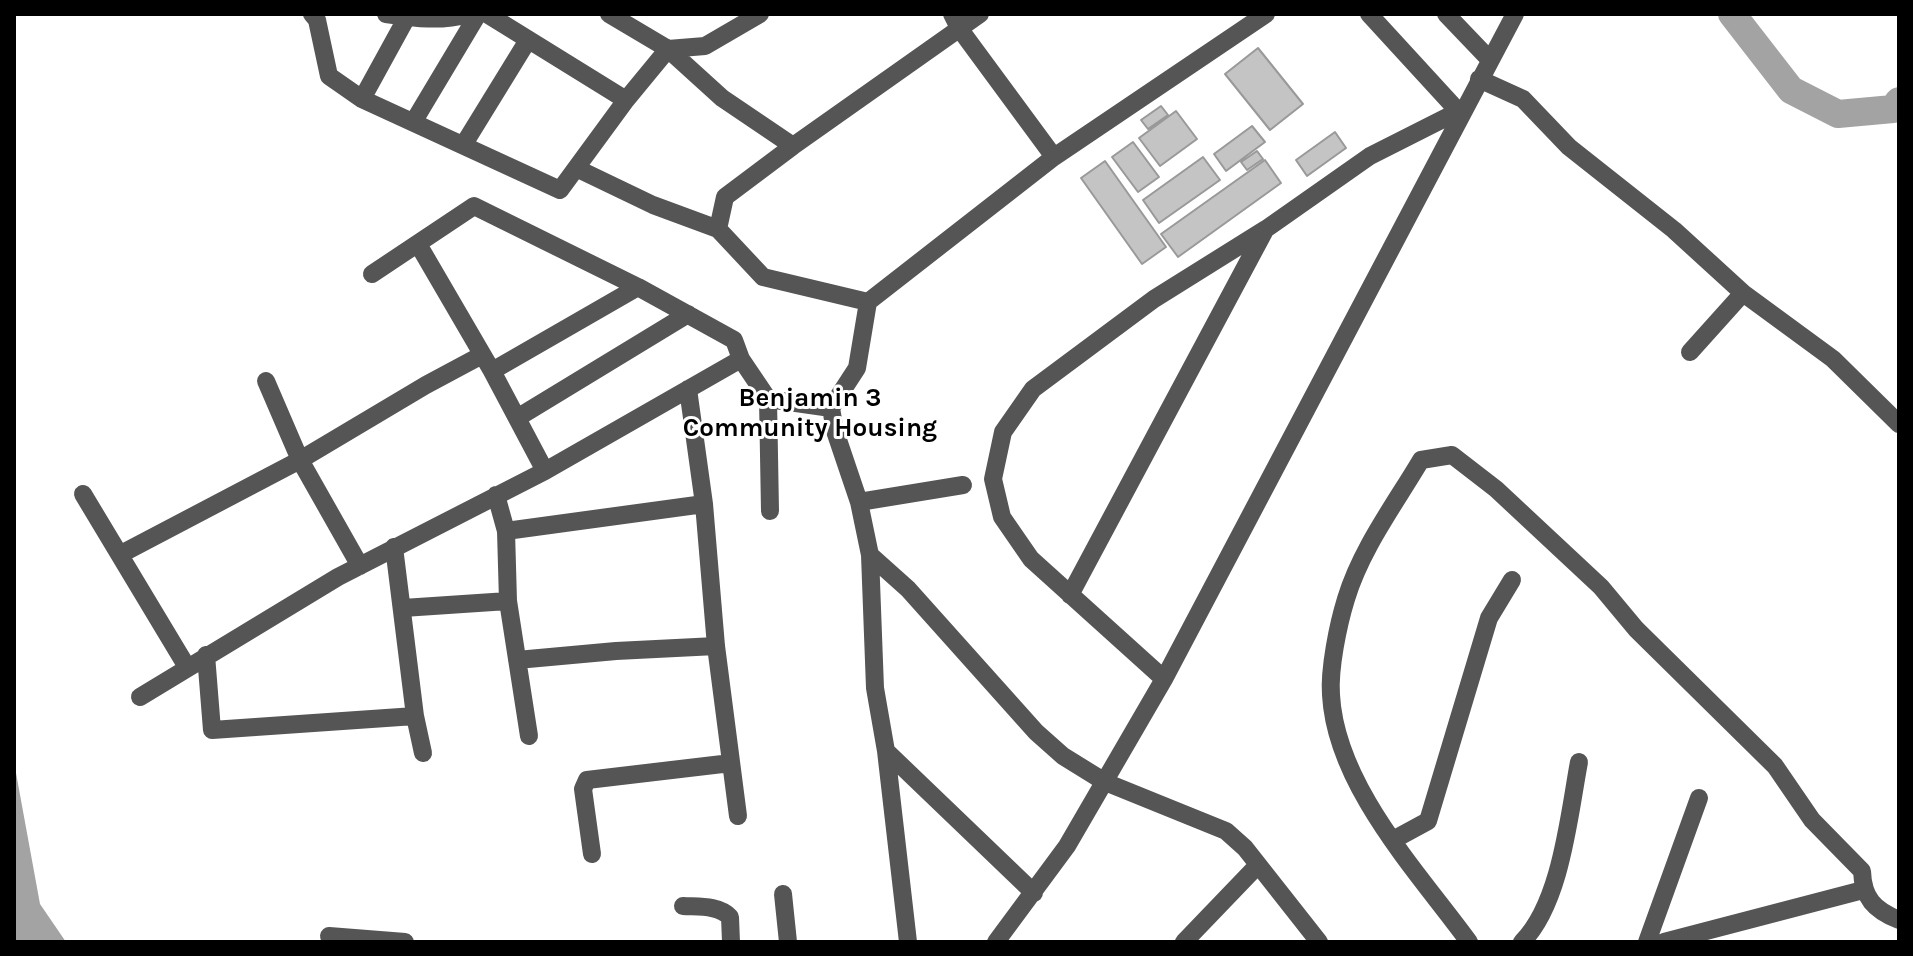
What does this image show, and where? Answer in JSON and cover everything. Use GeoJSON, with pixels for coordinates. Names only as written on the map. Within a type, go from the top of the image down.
{"type":"FeatureCollection","features":[{"type":"Feature","properties":{"kind":"street"},"geometry":{"type":"LineString","coordinates":[[386,14],[455,18],[468,14]]}},
{"type":"Feature","properties":{"kind":"street"},"geometry":{"type":"LineString","coordinates":[[414,121],[478,14]]}},
{"type":"Feature","properties":{"kind":"street"},"geometry":{"type":"LineString","coordinates":[[487,14],[626,100]]}},
{"type":"Feature","properties":{"kind":"street"},"geometry":{"type":"LineString","coordinates":[[609,14],[668,49],[722,98],[793,146]]}},
{"type":"Feature","properties":{"kind":"street"},"geometry":{"type":"LineString","coordinates":[[317,16],[329,76],[362,99],[560,190],[668,49],[705,46],[760,14]]}},
{"type":"Feature","properties":{"kind":"street"},"geometry":{"type":"LineString","coordinates":[[718,229],[725,197],[956,21],[980,14]]}},
{"type":"Feature","properties":{"kind":"street"},"geometry":{"type":"LineString","coordinates":[[908,942],[886,751],[875,688],[870,555],[859,502],[835,431],[831,408],[857,368],[868,302],[1054,157],[1266,14]]}},
{"type":"Feature","properties":{"kind":"street"},"geometry":{"type":"LineString","coordinates":[[1446,14],[1490,60]]}},
{"type":"Feature","properties":{"kind":"street"},"geometry":{"type":"LineString","coordinates":[[996,942],[1067,846],[1164,679],[1460,110],[1515,14]]}},
{"type":"Feature","properties":{"kind":"street"},"geometry":{"type":"LineString","coordinates":[[1374,15],[1460,110]]}},
{"type":"Feature","properties":{"kind":"street"},"geometry":{"type":"LineString","coordinates":[[362,99],[407,17]]}},
{"type":"Feature","properties":{"kind":"street"},"geometry":{"type":"LineString","coordinates":[[956,21],[1054,157]]}},
{"type":"Feature","properties":{"kind":"street"},"geometry":{"type":"LineString","coordinates":[[464,144],[528,40]]}},
{"type":"Feature","properties":{"kind":"street"},"geometry":{"type":"LineString","coordinates":[[1479,79],[1523,99],[1569,147],[1674,230],[1743,293],[1833,359],[1899,424]]}},
{"type":"Feature","properties":{"kind":"street"},"geometry":{"type":"LineString","coordinates":[[1164,679],[1031,559],[1002,517],[993,479],[1003,432],[1033,389],[1154,299],[1266,229],[1370,156],[1460,110]]}},
{"type":"Feature","properties":{"kind":"street"},"geometry":{"type":"LineString","coordinates":[[578,169],[653,205],[718,229],[763,277],[868,302]]}},
{"type":"Feature","properties":{"kind":"street"},"geometry":{"type":"LineString","coordinates":[[372,274],[474,206],[638,287],[734,340],[741,359],[768,399],[770,511]]}},
{"type":"Feature","properties":{"kind":"street"},"geometry":{"type":"LineString","coordinates":[[1070,595],[1266,229]]}},
{"type":"Feature","properties":{"kind":"street"},"geometry":{"type":"LineString","coordinates":[[418,244],[545,471]]}},
{"type":"Feature","properties":{"kind":"street"},"geometry":{"type":"LineString","coordinates":[[121,554],[300,460],[426,385],[487,363],[638,287]]}},
{"type":"Feature","properties":{"kind":"street"},"geometry":{"type":"LineString","coordinates":[[1690,352],[1743,293]]}},
{"type":"Feature","properties":{"kind":"street"},"geometry":{"type":"LineString","coordinates":[[517,418],[688,314]]}},
{"type":"Feature","properties":{"kind":"street"},"geometry":{"type":"LineString","coordinates":[[140,697],[360,566],[545,471],[741,359]]}},
{"type":"Feature","properties":{"kind":"street"},"geometry":{"type":"LineString","coordinates":[[266,381],[300,460],[360,566]]}},
{"type":"Feature","properties":{"kind":"street"},"geometry":{"type":"LineString","coordinates":[[688,389],[704,504],[716,646],[738,816]]}},
{"type":"Feature","properties":{"kind":"street"},"geometry":{"type":"LineString","coordinates":[[768,399],[831,408]]}},
{"type":"Feature","properties":{"kind":"street"},"geometry":{"type":"LineString","coordinates":[[1469,942],[1362,793],[1342,746],[1331,695],[1346,599],[1367,551],[1421,460],[1452,455],[1496,489],[1601,587],[1636,629],[1775,766],[1812,820],[1862,871],[1863,890],[1884,914],[1899,920]]}},
{"type":"Feature","properties":{"kind":"street"},"geometry":{"type":"LineString","coordinates":[[859,502],[963,485]]}},
{"type":"Feature","properties":{"kind":"street"},"geometry":{"type":"LineString","coordinates":[[83,494],[187,667]]}},
{"type":"Feature","properties":{"kind":"street"},"geometry":{"type":"LineString","coordinates":[[496,495],[506,531],[508,601],[529,736]]}},
{"type":"Feature","properties":{"kind":"street"},"geometry":{"type":"LineString","coordinates":[[506,531],[704,504]]}},
{"type":"Feature","properties":{"kind":"street"},"geometry":{"type":"LineString","coordinates":[[394,547],[415,716],[423,753]]}},
{"type":"Feature","properties":{"kind":"street"},"geometry":{"type":"LineString","coordinates":[[870,555],[908,589],[1036,732],[1063,756],[1105,782],[1226,831],[1245,848],[1319,942]]}},
{"type":"Feature","properties":{"kind":"street"},"geometry":{"type":"LineString","coordinates":[[1393,840],[1428,821],[1489,618],[1512,580]]}},
{"type":"Feature","properties":{"kind":"street"},"geometry":{"type":"LineString","coordinates":[[403,608],[508,601]]}},
{"type":"Feature","properties":{"kind":"street"},"geometry":{"type":"LineString","coordinates":[[517,660],[716,646]]}},
{"type":"Feature","properties":{"kind":"street"},"geometry":{"type":"LineString","coordinates":[[206,655],[212,730],[415,716]]}},
{"type":"Feature","properties":{"kind":"street"},"geometry":{"type":"LineString","coordinates":[[886,751],[1034,893]]}},
{"type":"Feature","properties":{"kind":"street"},"geometry":{"type":"LineString","coordinates":[[1522,942],[1534,929],[1547,906],[1579,762]]}},
{"type":"Feature","properties":{"kind":"street"},"geometry":{"type":"LineString","coordinates":[[592,854],[583,789],[587,780],[731,763]]}},
{"type":"Feature","properties":{"kind":"street"},"geometry":{"type":"LineString","coordinates":[[1647,942],[1699,798]]}},
{"type":"Feature","properties":{"kind":"street"},"geometry":{"type":"LineString","coordinates":[[1184,942],[1257,866]]}},
{"type":"Feature","properties":{"kind":"street"},"geometry":{"type":"LineString","coordinates":[[1664,942],[1863,890]]}},
{"type":"Feature","properties":{"kind":"street"},"geometry":{"type":"LineString","coordinates":[[783,894],[788,942]]}},
{"type":"Feature","properties":{"kind":"street"},"geometry":{"type":"LineString","coordinates":[[683,906],[716,908],[724,912],[730,917],[731,942]]}},
{"type":"Feature","properties":{"kind":"street"},"geometry":{"type":"LineString","coordinates":[[329,936],[405,942]]}},
{"type":"Feature","properties":{"kind":"shaded area"},"geometry":{"type":"Polygon","coordinates":[[[14,762],[40,904],[66,942],[14,942],[14,762]]]}},
{"type":"Feature","properties":{"kind":"building"},"geometry":{"type":"Polygon","coordinates":[[[1258,48],[1303,104],[1270,130],[1225,74],[1258,48]]]}},
{"type":"Feature","properties":{"kind":"building"},"geometry":{"type":"Polygon","coordinates":[[[1161,106],[1168,115],[1148,129],[1141,120],[1161,106]]]}},
{"type":"Feature","properties":{"kind":"building"},"geometry":{"type":"Polygon","coordinates":[[[1176,111],[1197,139],[1160,166],[1139,138],[1176,111]]]}},
{"type":"Feature","properties":{"kind":"building"},"geometry":{"type":"Polygon","coordinates":[[[1252,126],[1265,142],[1226,171],[1214,154],[1252,126]]]}},
{"type":"Feature","properties":{"kind":"building"},"geometry":{"type":"Polygon","coordinates":[[[1335,132],[1346,148],[1307,176],[1296,160],[1335,132]]]}},
{"type":"Feature","properties":{"kind":"building"},"geometry":{"type":"Polygon","coordinates":[[[1133,142],[1159,177],[1138,192],[1112,157],[1133,142]]]}},
{"type":"Feature","properties":{"kind":"building"},"geometry":{"type":"Polygon","coordinates":[[[1257,151],[1263,159],[1247,170],[1241,162],[1257,151]]]}},
{"type":"Feature","properties":{"kind":"building"},"geometry":{"type":"Polygon","coordinates":[[[1203,157],[1220,180],[1159,223],[1143,200],[1203,157]]]}},
{"type":"Feature","properties":{"kind":"building"},"geometry":{"type":"Polygon","coordinates":[[[1265,160],[1281,183],[1178,257],[1161,234],[1265,160]]]}},
{"type":"Feature","properties":{"kind":"building"},"geometry":{"type":"Polygon","coordinates":[[[1105,161],[1166,247],[1142,264],[1081,178],[1105,161]]]}},
{"type":"Feature","properties":{"kind":"waterway"},"geometry":{"type":"LineString","coordinates":[[1732,14],[1791,90],[1838,114],[1893,109],[1899,101]]}},
{"type":"Feature","properties":{"kind":"district","name":"Benjamin 3 Community Housing"},"geometry":{"type":"Point","coordinates":[810,414]}}]}
